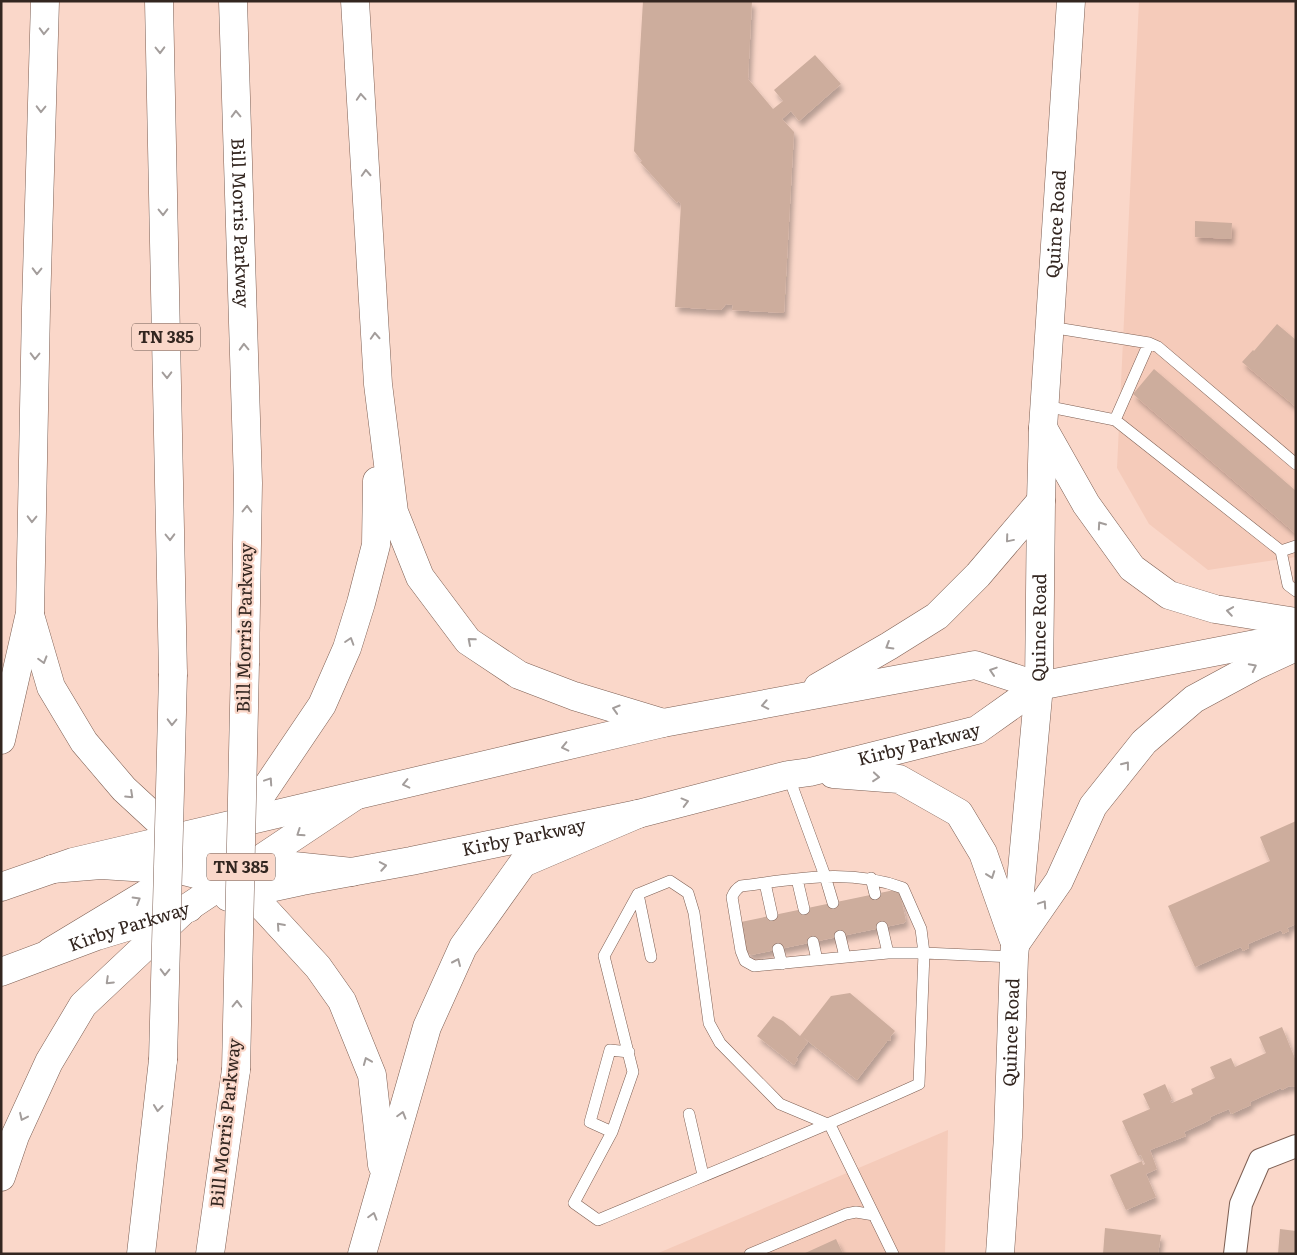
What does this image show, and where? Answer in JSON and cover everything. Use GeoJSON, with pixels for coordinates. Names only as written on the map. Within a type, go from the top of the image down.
{"type":"FeatureCollection","features":[{"type":"Feature","properties":{"kind":"main road"},"geometry":{"type":"LineString","coordinates":[[1,740],[30,613],[45,1]]}},
{"type":"Feature","properties":{"kind":"main road","name":"TN 385"},"geometry":{"type":"LineString","coordinates":[[141,1254],[163,1060],[173,674],[159,1]]}},
{"type":"Feature","properties":{"kind":"main road","name":"Bill Morris Parkway"},"geometry":{"type":"LineString","coordinates":[[210,1254],[236,1070],[245,663],[248,483],[233,1]]}},
{"type":"Feature","properties":{"kind":"main road"},"geometry":{"type":"LineString","coordinates":[[355,1],[378,384],[394,512],[420,578],[468,641],[519,675],[574,696],[663,723]]}},
{"type":"Feature","properties":{"kind":"main road","name":"Quince Road"},"geometry":{"type":"LineString","coordinates":[[1000,1254],[1008,1137],[1015,950],[1039,686],[1044,417],[1071,1]]}},
{"type":"Feature","properties":{"kind":"main road"},"geometry":{"type":"LineString","coordinates":[[50,952],[151,891],[242,822],[322,705],[347,648],[359,612],[376,545],[378,384]]}},
{"type":"Feature","properties":{"kind":"main road"},"geometry":{"type":"LineString","coordinates":[[1044,417],[1086,504],[1132,568],[1169,595],[1215,609],[1296,622]]}},
{"type":"Feature","properties":{"kind":"main road"},"geometry":{"type":"LineString","coordinates":[[798,698],[937,616],[978,575],[1041,501]]}},
{"type":"Feature","properties":{"kind":"main road"},"geometry":{"type":"LineString","coordinates":[[30,613],[51,687],[84,742],[124,790],[177,838],[203,852],[255,862],[352,872]]}},
{"type":"Feature","properties":{"kind":"main road","name":"Kirby Parkway"},"geometry":{"type":"LineString","coordinates":[[1,972],[50,952],[97,936],[184,910],[238,887],[352,872],[638,814],[977,730],[1039,686],[1296,636]]}},
{"type":"Feature","properties":{"kind":"main road"},"geometry":{"type":"LineString","coordinates":[[1015,950],[1059,881],[1093,806],[1144,742],[1194,698],[1256,665],[1296,647]]}},
{"type":"Feature","properties":{"kind":"main road","name":"Kirby Parkway"},"geometry":{"type":"LineString","coordinates":[[1,887],[73,862],[663,723],[975,665],[1039,686]]}},
{"type":"Feature","properties":{"kind":"main road"},"geometry":{"type":"LineString","coordinates":[[799,773],[899,779],[959,813],[983,853],[1015,950]]}},
{"type":"Feature","properties":{"kind":"main road"},"geometry":{"type":"LineString","coordinates":[[238,887],[255,862],[355,796]]}},
{"type":"Feature","properties":{"kind":"main road"},"geometry":{"type":"LineString","coordinates":[[362,1254],[427,1027],[463,947],[523,863],[638,814]]}},
{"type":"Feature","properties":{"kind":"main road"},"geometry":{"type":"LineString","coordinates":[[52,869],[101,866],[180,870],[238,887],[318,967],[342,1001],[372,1075],[384,1178]]}},
{"type":"Feature","properties":{"kind":"main road"},"geometry":{"type":"LineString","coordinates":[[1,1176],[15,1136],[48,1062],[83,1005],[184,910]]}},
{"type":"Feature","properties":{"kind":"street"},"geometry":{"type":"LineString","coordinates":[[1235,1254],[1241,1204],[1260,1160],[1296,1146]]}},
{"type":"Feature","properties":{"kind":"lane"},"geometry":{"type":"LineString","coordinates":[[1050,327],[1149,342],[1158,347],[1296,464]]}},
{"type":"Feature","properties":{"kind":"lane"},"geometry":{"type":"LineString","coordinates":[[1115,420],[1149,342]]}},
{"type":"Feature","properties":{"kind":"lane"},"geometry":{"type":"LineString","coordinates":[[1044,417],[1115,420],[1281,551],[1288,585],[1296,591]]}},
{"type":"Feature","properties":{"kind":"lane"},"geometry":{"type":"LineString","coordinates":[[1281,551],[1296,546]]}},
{"type":"Feature","properties":{"kind":"lane"},"geometry":{"type":"LineString","coordinates":[[799,773],[833,902]]}},
{"type":"Feature","properties":{"kind":"lane"},"geometry":{"type":"LineString","coordinates":[[893,1254],[830,1125],[780,1104],[720,1043],[709,1024],[694,913],[688,893],[670,881],[638,894],[604,956],[634,1072],[612,1132],[574,1203],[598,1220],[703,1175],[830,1125],[919,1084],[924,952],[922,929],[903,888],[871,878],[825,876],[741,886],[732,897],[741,951],[745,961],[750,965],[758,967],[888,953],[924,952],[1015,950]]}},
{"type":"Feature","properties":{"kind":"lane"},"geometry":{"type":"LineString","coordinates":[[871,878],[875,894]]}},
{"type":"Feature","properties":{"kind":"lane"},"geometry":{"type":"LineString","coordinates":[[798,879],[804,908]]}},
{"type":"Feature","properties":{"kind":"lane"},"geometry":{"type":"LineString","coordinates":[[765,883],[772,915]]}},
{"type":"Feature","properties":{"kind":"lane"},"geometry":{"type":"LineString","coordinates":[[638,894],[651,957]]}},
{"type":"Feature","properties":{"kind":"lane"},"geometry":{"type":"LineString","coordinates":[[882,928],[888,953]]}},
{"type":"Feature","properties":{"kind":"lane"},"geometry":{"type":"LineString","coordinates":[[840,936],[845,957]]}},
{"type":"Feature","properties":{"kind":"lane"},"geometry":{"type":"LineString","coordinates":[[813,942],[817,960]]}},
{"type":"Feature","properties":{"kind":"lane"},"geometry":{"type":"LineString","coordinates":[[778,949],[782,964]]}},
{"type":"Feature","properties":{"kind":"lane"},"geometry":{"type":"LineString","coordinates":[[612,1132],[590,1122],[610,1050],[630,1052]]}},
{"type":"Feature","properties":{"kind":"lane"},"geometry":{"type":"LineString","coordinates":[[688,1114],[703,1175]]}},
{"type":"Feature","properties":{"kind":"lane"},"geometry":{"type":"LineString","coordinates":[[750,1254],[846,1214],[856,1212],[874,1215]]}},
{"type":"Feature","properties":{"kind":"shaded area"},"geometry":{"type":"Polygon","coordinates":[[[1139,1],[1296,1],[1296,557],[1208,570],[1149,524],[1117,468],[1139,1]]]}},
{"type":"Feature","properties":{"kind":"shaded area"},"geometry":{"type":"Polygon","coordinates":[[[948,1130],[945,1254],[656,1254],[948,1130]]]}},
{"type":"Feature","properties":{"kind":"building"},"geometry":{"type":"Polygon","coordinates":[[[643,1],[752,1],[748,79],[773,109],[783,101],[774,90],[815,55],[841,84],[799,121],[791,111],[782,119],[794,132],[784,313],[732,310],[733,305],[726,304],[721,310],[675,307],[681,204],[678,201],[677,203],[640,162],[642,161],[634,151],[643,1]]]}},
{"type":"Feature","properties":{"kind":"building"},"geometry":{"type":"Polygon","coordinates":[[[1195,221],[1232,223],[1231,239],[1195,237],[1195,221]]]}},
{"type":"Feature","properties":{"kind":"building"},"geometry":{"type":"Polygon","coordinates":[[[1277,324],[1296,340],[1296,407],[1242,362],[1277,324]]]}},
{"type":"Feature","properties":{"kind":"building"},"geometry":{"type":"Polygon","coordinates":[[[1154,369],[1296,491],[1296,534],[1133,394],[1154,369]]]}},
{"type":"Feature","properties":{"kind":"building"},"geometry":{"type":"Polygon","coordinates":[[[1296,821],[1296,924],[1287,928],[1289,931],[1283,934],[1281,930],[1248,944],[1249,948],[1243,951],[1241,947],[1195,967],[1168,906],[1270,861],[1260,837],[1296,821]]]}},
{"type":"Feature","properties":{"kind":"building"},"geometry":{"type":"Polygon","coordinates":[[[899,889],[906,921],[904,923],[751,955],[747,953],[741,922],[899,889]]]}},
{"type":"Feature","properties":{"kind":"building"},"geometry":{"type":"Polygon","coordinates":[[[850,993],[895,1031],[890,1037],[890,1041],[888,1040],[857,1080],[804,1038],[808,1042],[796,1058],[798,1059],[794,1065],[757,1036],[773,1016],[783,1021],[800,1036],[831,996],[850,993]]]}},
{"type":"Feature","properties":{"kind":"building"},"geometry":{"type":"Polygon","coordinates":[[[1282,1027],[1296,1061],[1296,1086],[1289,1086],[1282,1090],[1281,1088],[1250,1102],[1251,1105],[1231,1114],[1229,1109],[1210,1117],[1211,1119],[1206,1122],[1184,1132],[1186,1136],[1150,1150],[1157,1169],[1146,1174],[1156,1197],[1126,1210],[1110,1175],[1142,1161],[1143,1165],[1145,1164],[1141,1155],[1138,1156],[1122,1121],[1150,1109],[1143,1094],[1165,1084],[1172,1103],[1193,1094],[1191,1089],[1215,1078],[1210,1067],[1231,1058],[1235,1067],[1266,1053],[1259,1037],[1282,1027]]]}},
{"type":"Feature","properties":{"kind":"building"},"geometry":{"type":"Polygon","coordinates":[[[1105,1228],[1161,1235],[1158,1254],[1103,1254],[1105,1228]]]}},
{"type":"Feature","properties":{"kind":"building"},"geometry":{"type":"Polygon","coordinates":[[[1280,1229],[1296,1231],[1296,1254],[1278,1254],[1280,1229]]]}},
{"type":"Feature","properties":{"kind":"building"},"geometry":{"type":"Polygon","coordinates":[[[836,1239],[843,1254],[803,1254],[836,1239]]]}}]}
